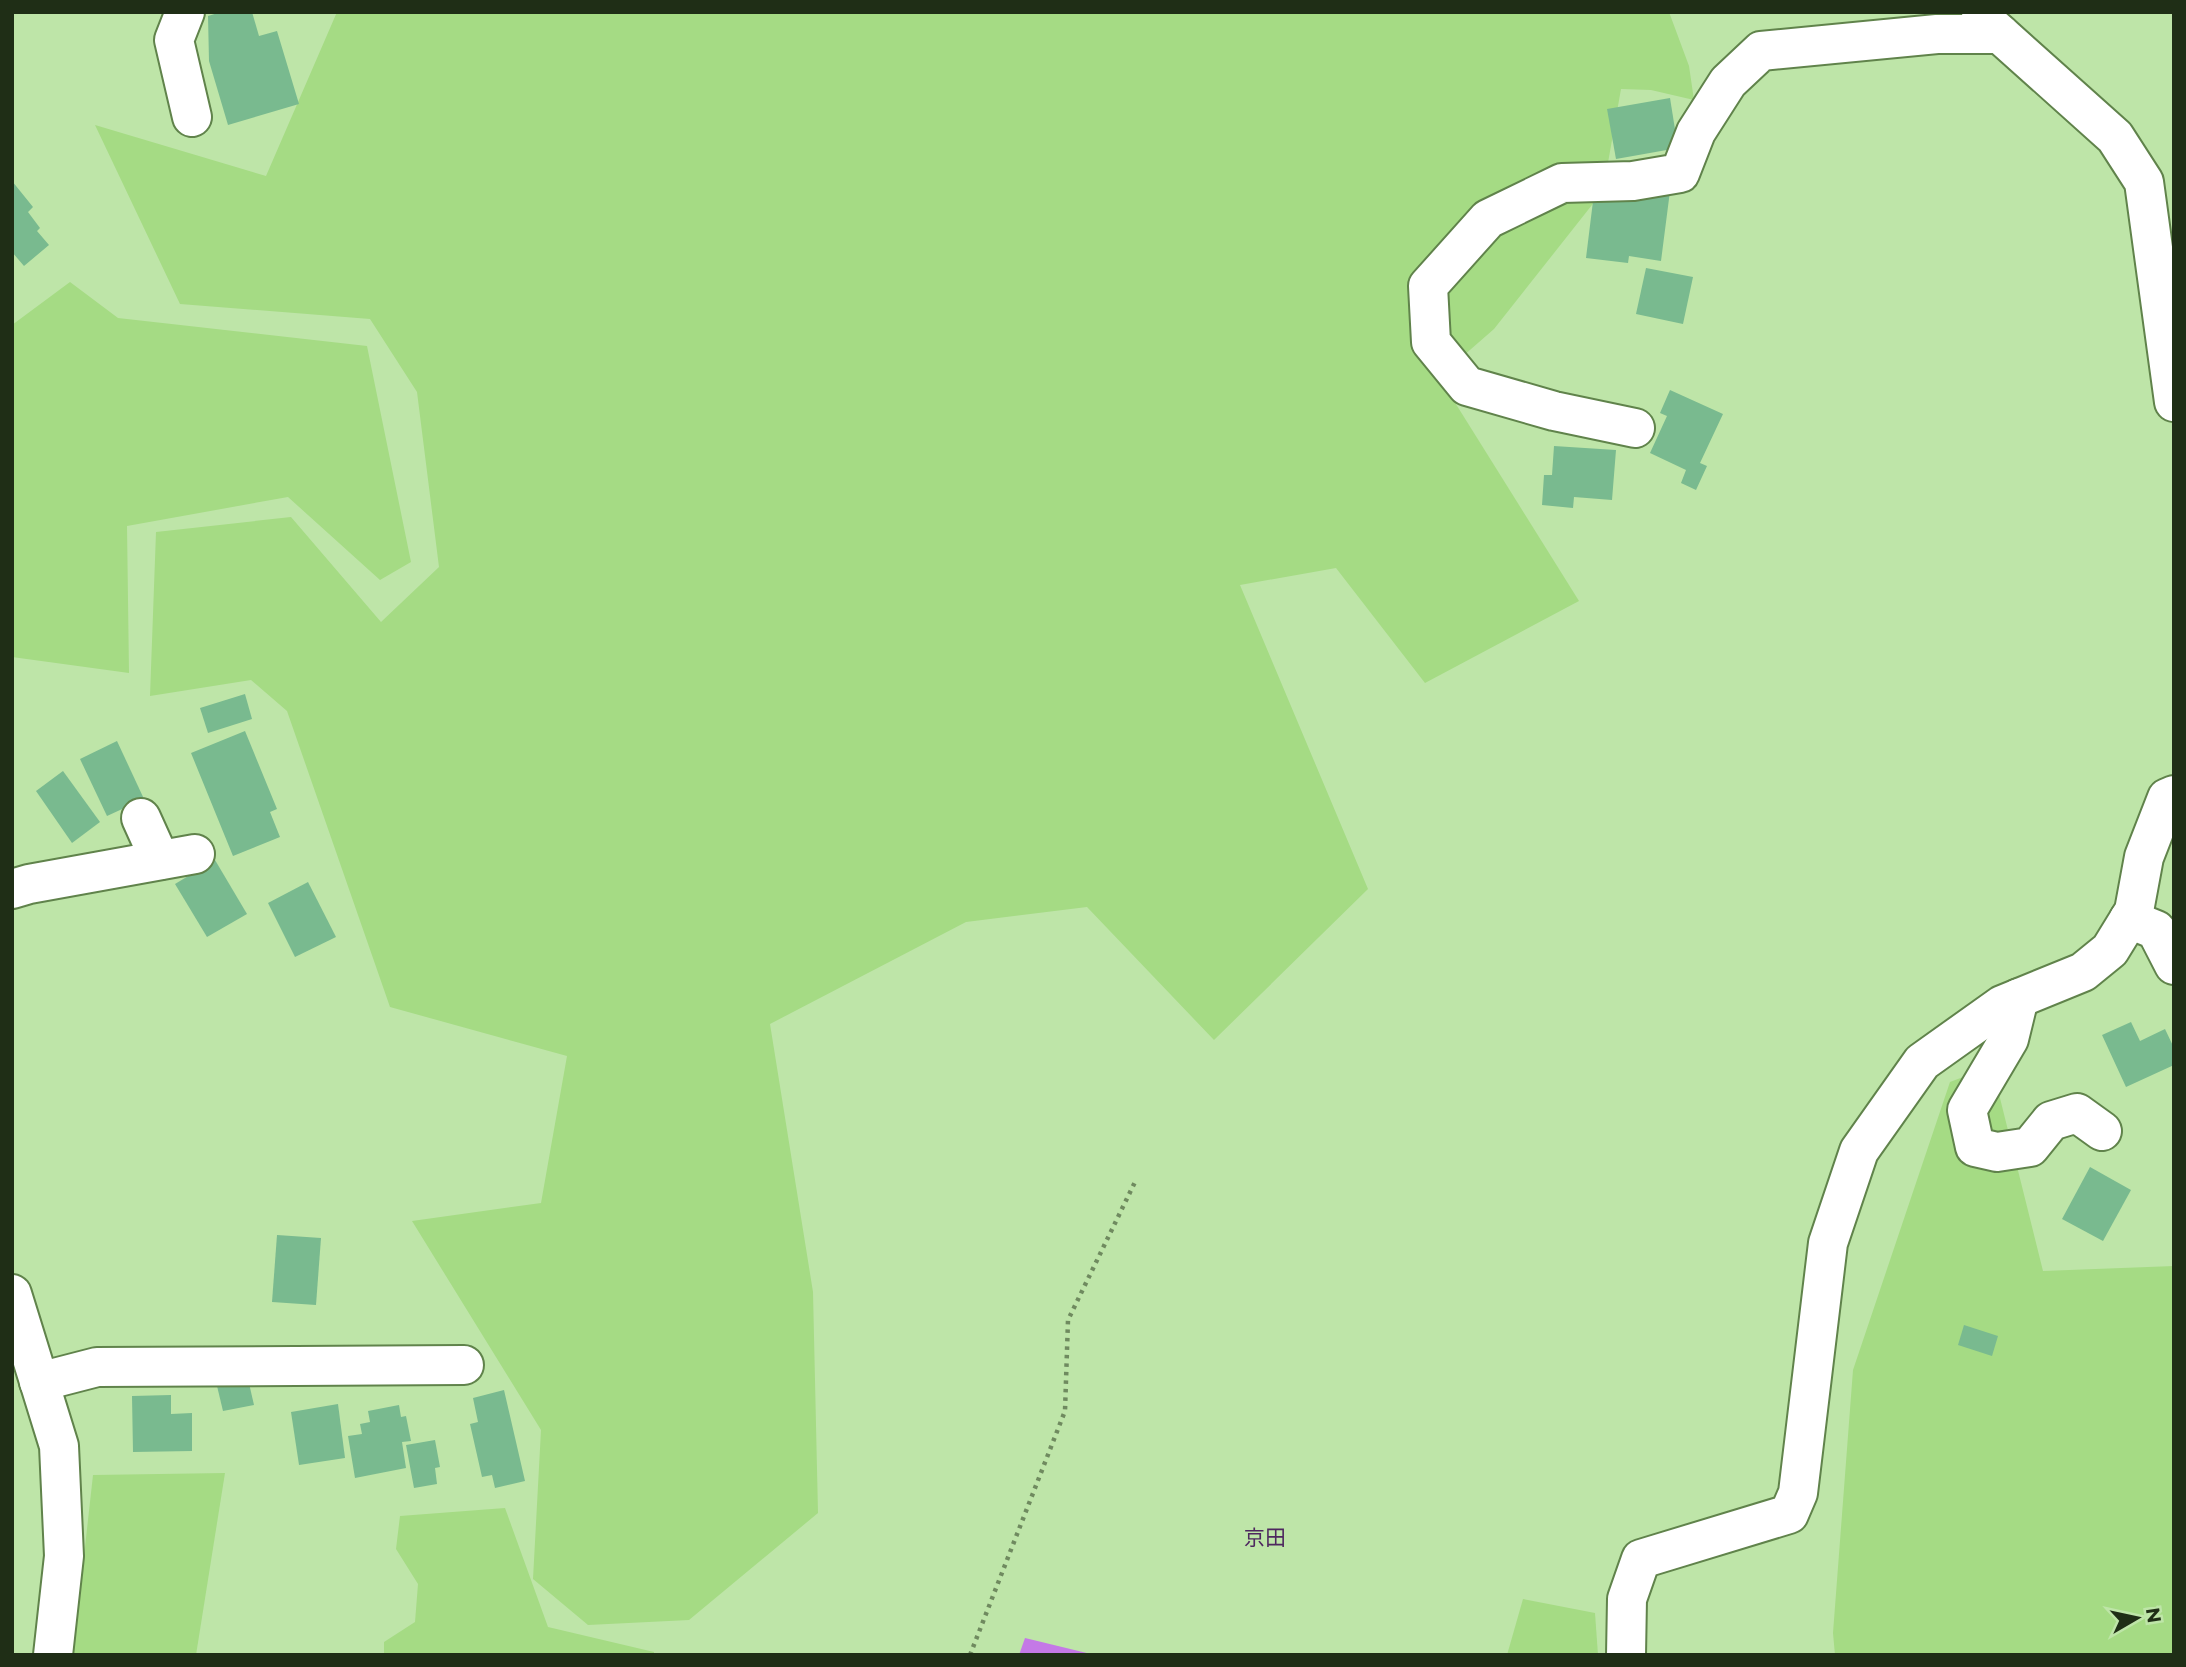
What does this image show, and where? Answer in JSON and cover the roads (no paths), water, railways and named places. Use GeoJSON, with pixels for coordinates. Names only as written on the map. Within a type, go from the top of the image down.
{"type":"FeatureCollection","features":[{"type":"Feature","properties":{"kind":"street"},"geometry":{"type":"LineString","coordinates":[[185,12],[174,40],[192,117]]}},
{"type":"Feature","properties":{"kind":"street"},"geometry":{"type":"LineString","coordinates":[[1635,428],[1554,411],[1467,386],[1431,342],[1428,286],[1488,219],[1562,183],[1633,181],[1680,173],[1696,132],[1728,82],[1761,51],[1937,34],[1989,23],[2115,136],[2144,182],[2174,402]]}},
{"type":"Feature","properties":{"kind":"street"},"geometry":{"type":"LineString","coordinates":[[1626,1655],[1627,1599],[1641,1559],[1788,1514],[1798,1493],[1828,1243],[1859,1151],[1922,1062],[2002,1005],[2083,972],[2110,950],[2134,911],[2144,857],[2167,798],[2174,795]]}},
{"type":"Feature","properties":{"kind":"street"},"geometry":{"type":"LineString","coordinates":[[12,890],[29,884],[177,857],[141,818]]}},
{"type":"Feature","properties":{"kind":"street"},"geometry":{"type":"LineString","coordinates":[[2129,919],[2156,930],[2174,965]]}},
{"type":"Feature","properties":{"kind":"street"},"geometry":{"type":"LineString","coordinates":[[2019,998],[2009,1039],[1967,1110],[1975,1147],[1997,1152],[2030,1147],[2051,1122],[2077,1113],[2102,1132]]}},
{"type":"Feature","properties":{"kind":"street"},"geometry":{"type":"LineString","coordinates":[[12,1294],[59,1446],[64,1556],[53,1655]]}},
{"type":"Feature","properties":{"kind":"street"},"geometry":{"type":"LineString","coordinates":[[39,1382],[97,1367],[464,1364]]}},
{"type":"Feature","properties":{"kind":"district","name":"京田"},"geometry":{"type":"Point","coordinates":[1265,1538]}}]}
